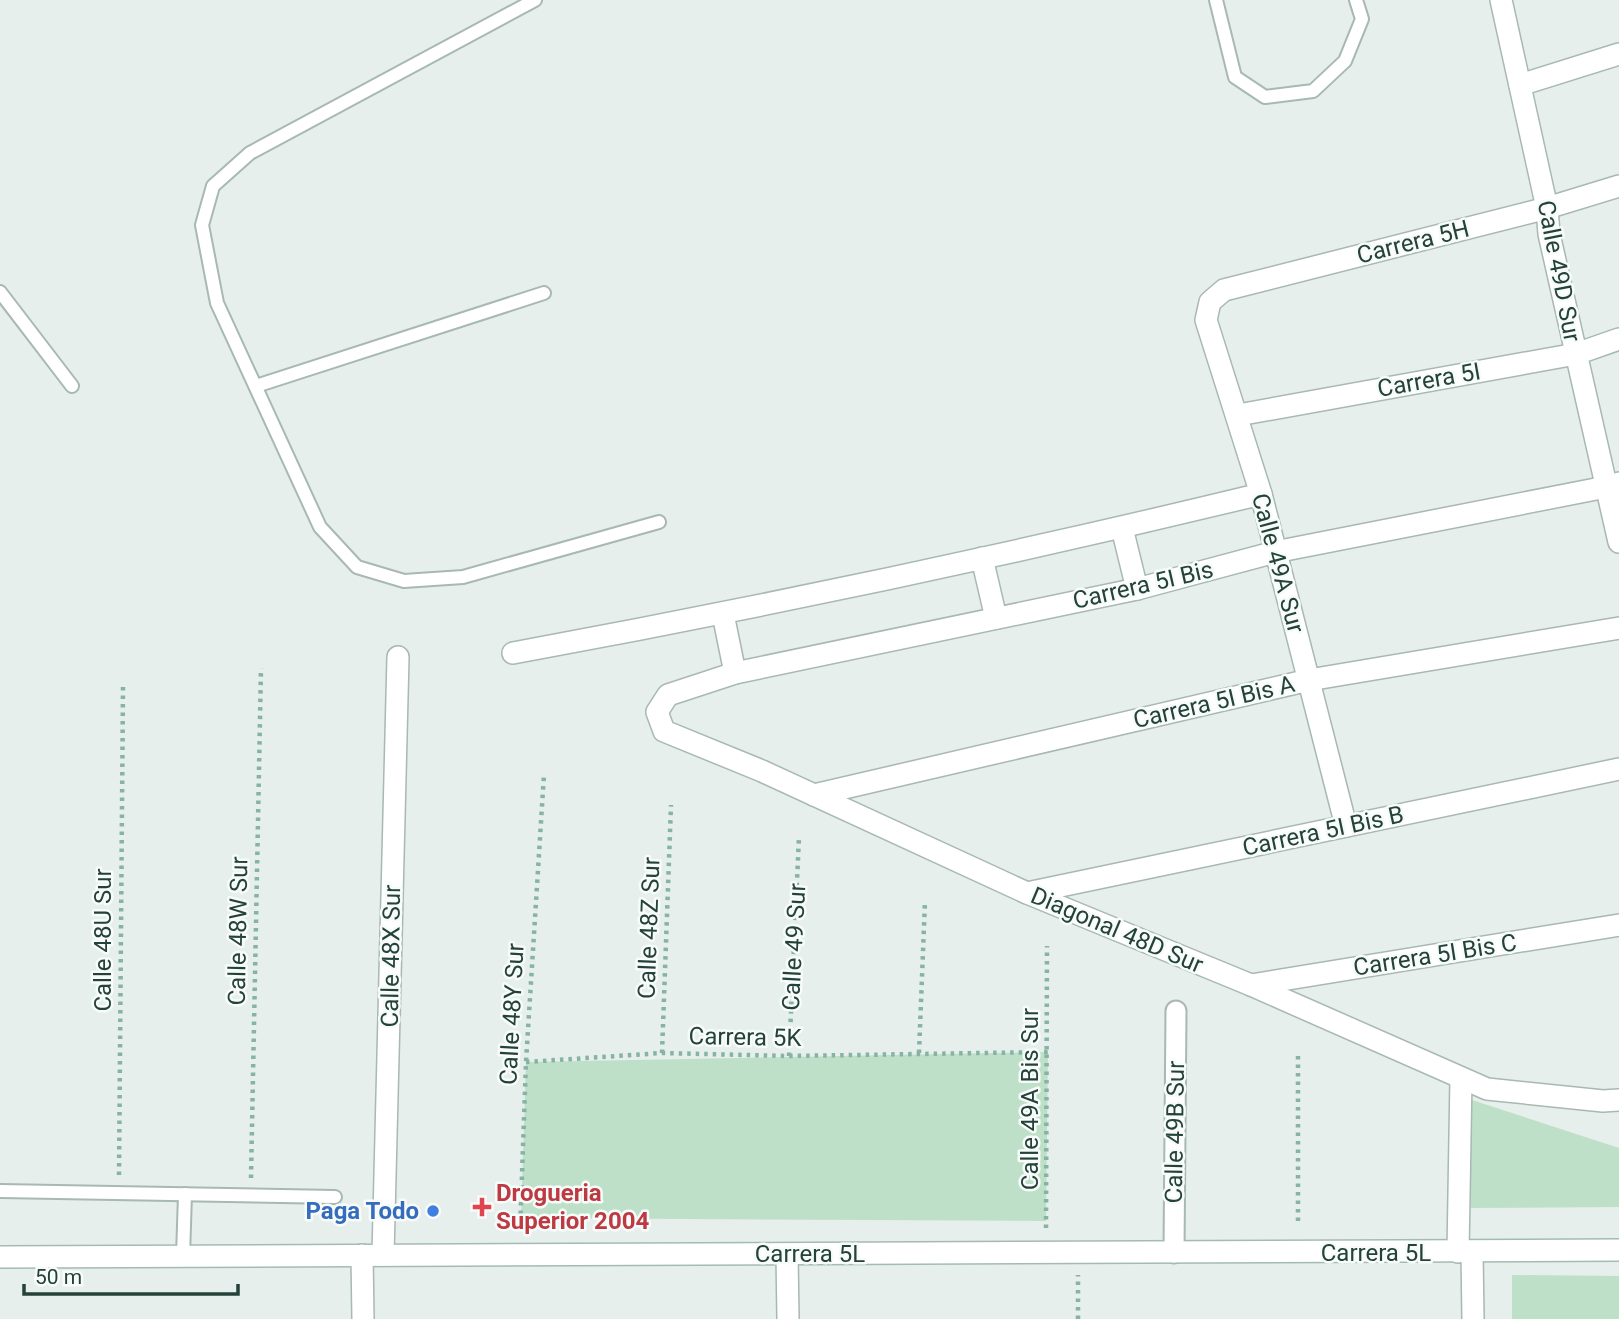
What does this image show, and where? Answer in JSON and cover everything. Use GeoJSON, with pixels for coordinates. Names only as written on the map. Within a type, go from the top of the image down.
{"type":"FeatureCollection","features":[{"type":"Feature","properties":{"kind":"street","name":"Calle 49D Sur"},"geometry":{"type":"LineString","coordinates":[[1501,0],[1576,354],[1613,485],[1619,542]]}},
{"type":"Feature","properties":{"kind":"street"},"geometry":{"type":"LineString","coordinates":[[1520,85],[1619,54]]}},
{"type":"Feature","properties":{"kind":"street","name":"Carrera 5H"},"geometry":{"type":"LineString","coordinates":[[1210,302],[1224,290],[1547,208],[1619,186]]}},
{"type":"Feature","properties":{"kind":"street","name":"Calle 49A Sur"},"geometry":{"type":"LineString","coordinates":[[1210,302],[1206,320],[1261,494],[1346,826]]}},
{"type":"Feature","properties":{"kind":"street","name":"Carrera 5I"},"geometry":{"type":"LineString","coordinates":[[1238,415],[1576,354],[1619,339]]}},
{"type":"Feature","properties":{"kind":"street","name":"Carrera 5I Bis"},"geometry":{"type":"LineString","coordinates":[[668,695],[735,673],[1137,589],[1275,552],[1613,485]]}},
{"type":"Feature","properties":{"kind":"street"},"geometry":{"type":"LineString","coordinates":[[513,653],[723,614],[1122,528],[1261,494]]}},
{"type":"Feature","properties":{"kind":"street"},"geometry":{"type":"LineString","coordinates":[[1122,528],[1137,589]]}},
{"type":"Feature","properties":{"kind":"street"},"geometry":{"type":"LineString","coordinates":[[982,558],[996,618]]}},
{"type":"Feature","properties":{"kind":"street"},"geometry":{"type":"LineString","coordinates":[[723,614],[735,673]]}},
{"type":"Feature","properties":{"kind":"street","name":"Carrera 5I Bis A"},"geometry":{"type":"LineString","coordinates":[[814,795],[1309,680],[1619,628]]}},
{"type":"Feature","properties":{"kind":"street","name":"Calle 48X Sur"},"geometry":{"type":"LineString","coordinates":[[363,1319],[373,1255],[398,657]]}},
{"type":"Feature","properties":{"kind":"street","name":"Diagonal 48D Sur"},"geometry":{"type":"LineString","coordinates":[[668,695],[657,712],[664,731],[814,795],[1027,893],[1251,985],[1461,1078],[1487,1089],[1603,1101],[1619,1100]]}},
{"type":"Feature","properties":{"kind":"street","name":"Carrera 5I Bis B"},"geometry":{"type":"LineString","coordinates":[[1027,893],[1619,769]]}},
{"type":"Feature","properties":{"kind":"street","name":"Carrera 5I Bis C"},"geometry":{"type":"LineString","coordinates":[[1251,985],[1619,925]]}},
{"type":"Feature","properties":{"kind":"street","name":"Calle 49B Sur"},"geometry":{"type":"LineString","coordinates":[[1174,1253],[1176,1011]]}},
{"type":"Feature","properties":{"kind":"street"},"geometry":{"type":"LineString","coordinates":[[1461,1078],[1465,1252],[1473,1319]]}},
{"type":"Feature","properties":{"kind":"street","name":"Carrera 5L"},"geometry":{"type":"LineString","coordinates":[[0,1257],[1619,1250]]}},
{"type":"Feature","properties":{"kind":"street"},"geometry":{"type":"LineString","coordinates":[[787,1254],[788,1319]]}},
{"type":"Feature","properties":{"kind":"lane"},"geometry":{"type":"LineString","coordinates":[[535,0],[250,153],[213,186],[202,225],[217,303],[320,527],[357,567],[404,580],[463,577],[659,522]]}},
{"type":"Feature","properties":{"kind":"lane"},"geometry":{"type":"LineString","coordinates":[[1216,0],[1235,77],[1265,97],[1313,91],[1346,61],[1362,19],[1356,0]]}},
{"type":"Feature","properties":{"kind":"lane"},"geometry":{"type":"LineString","coordinates":[[0,292],[72,386]]}},
{"type":"Feature","properties":{"kind":"lane"},"geometry":{"type":"LineString","coordinates":[[256,386],[544,293]]}},
{"type":"Feature","properties":{"kind":"lane"},"geometry":{"type":"LineString","coordinates":[[0,1191],[335,1197]]}},
{"type":"Feature","properties":{"kind":"lane"},"geometry":{"type":"LineString","coordinates":[[183,1256],[185,1194]]}},
{"type":"Feature","properties":{"kind":"path","name":"Calle 48W Sur"},"geometry":{"type":"LineString","coordinates":[[250,1196],[261,668]]}},
{"type":"Feature","properties":{"kind":"path","name":"Calle 48U Sur"},"geometry":{"type":"LineString","coordinates":[[118,1193],[123,686]]}},
{"type":"Feature","properties":{"kind":"path","name":"Calle 48Y Sur"},"geometry":{"type":"LineString","coordinates":[[519,1255],[526,1062],[544,774]]}},
{"type":"Feature","properties":{"kind":"path","name":"Calle 48Z Sur"},"geometry":{"type":"LineString","coordinates":[[662,1053],[671,805]]}},
{"type":"Feature","properties":{"kind":"path","name":"Calle 49 Sur"},"geometry":{"type":"LineString","coordinates":[[789,1056],[799,837]]}},
{"type":"Feature","properties":{"kind":"path"},"geometry":{"type":"LineString","coordinates":[[919,1054],[925,901]]}},
{"type":"Feature","properties":{"kind":"path","name":"Calle 49A Bis Sur"},"geometry":{"type":"LineString","coordinates":[[1047,946],[1048,1253]]}},
{"type":"Feature","properties":{"kind":"path","name":"Carrera 5K"},"geometry":{"type":"LineString","coordinates":[[526,1062],[662,1053],[789,1056],[1048,1052]]}},
{"type":"Feature","properties":{"kind":"path"},"geometry":{"type":"LineString","coordinates":[[1297,1056],[1298,1221]]}},
{"type":"Feature","properties":{"kind":"path"},"geometry":{"type":"LineString","coordinates":[[1078,1253],[1078,1319]]}},
{"type":"Feature","properties":{"kind":"green space"},"geometry":{"type":"Polygon","coordinates":[[[1048,1052],[1046,1221],[521,1218],[526,1062],[1048,1052]]]}},
{"type":"Feature","properties":{"kind":"green space"},"geometry":{"type":"Polygon","coordinates":[[[1469,1099],[1619,1148],[1619,1207],[1471,1208],[1469,1099]]]}},
{"type":"Feature","properties":{"kind":"green space"},"geometry":{"type":"Polygon","coordinates":[[[1512,1275],[1619,1276],[1619,1319],[1512,1319],[1512,1275]]]}},
{"type":"Feature","properties":{"kind":"place","name":"Drogueria Superior 2004"},"geometry":{"type":"Point","coordinates":[482,1207]}},
{"type":"Feature","properties":{"kind":"place","name":"Paga Todo"},"geometry":{"type":"Point","coordinates":[433,1211]}}]}
